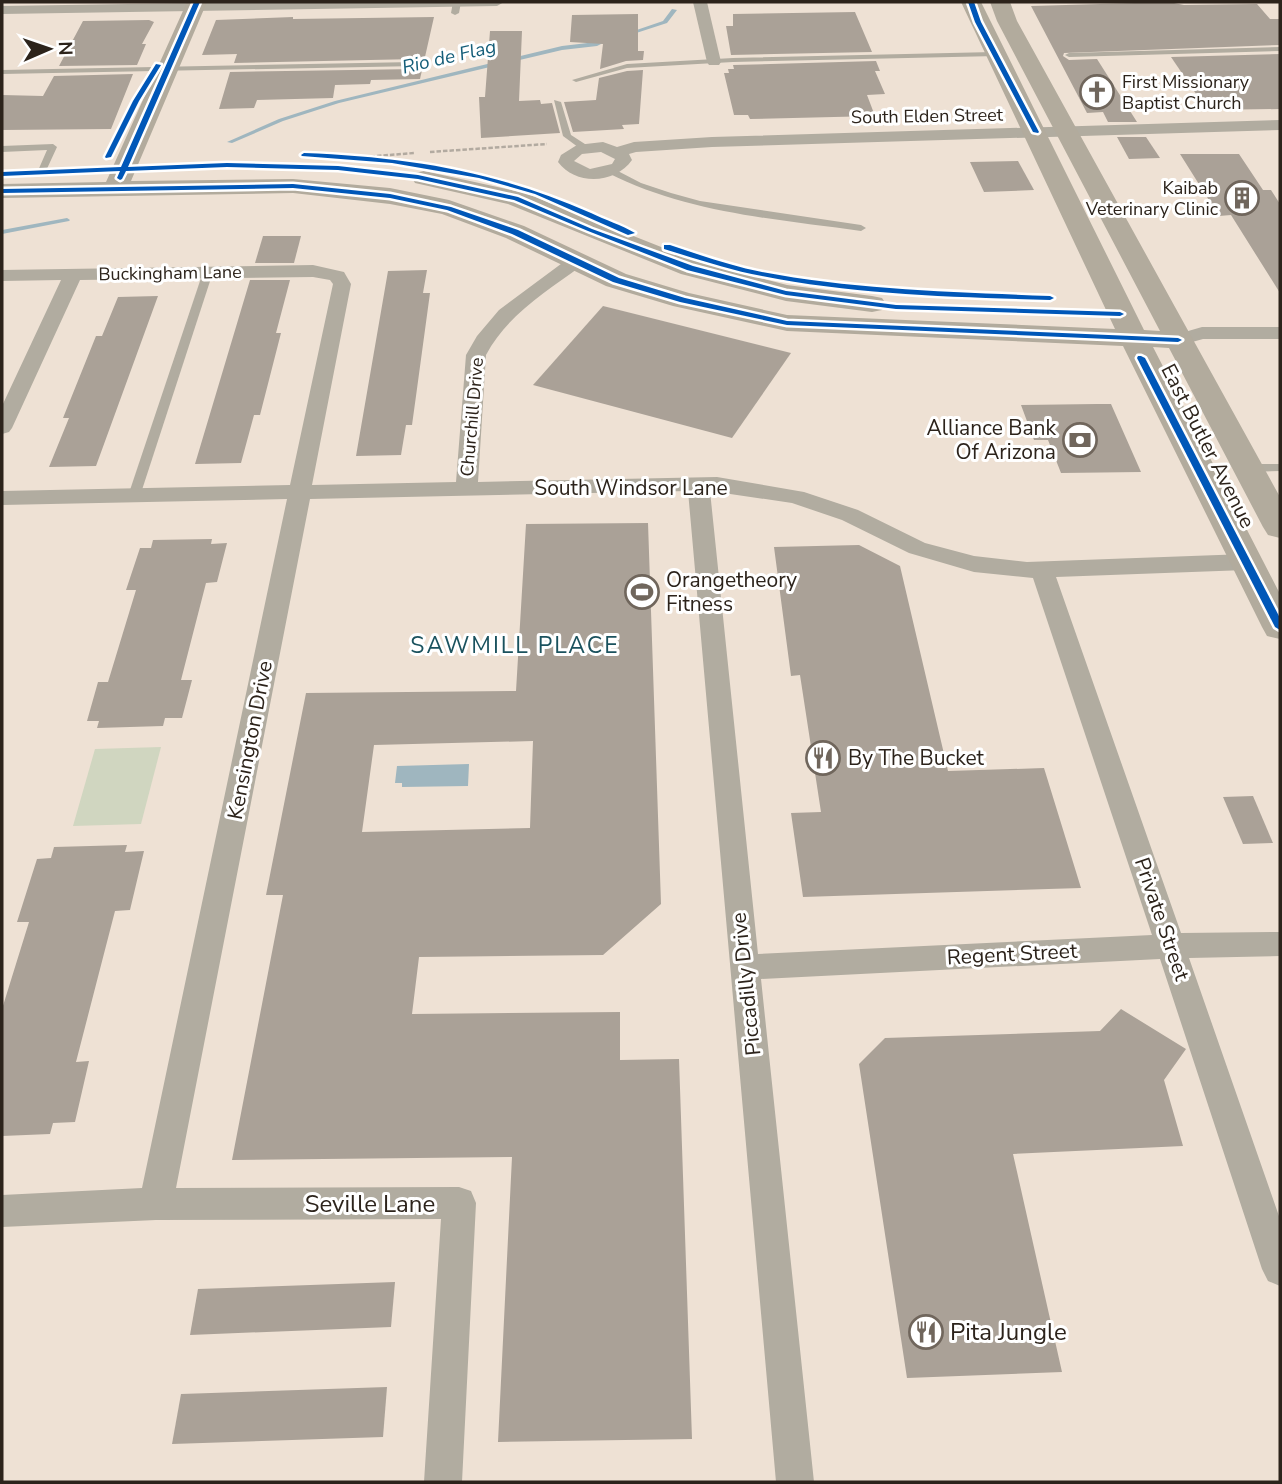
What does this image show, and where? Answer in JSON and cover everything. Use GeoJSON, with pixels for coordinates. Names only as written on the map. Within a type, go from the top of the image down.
{"type":"FeatureCollection","features":[{"type":"Feature","properties":{"kind":"main road","name":"East Butler Avenue"},"geometry":{"type":"LineString","coordinates":[[971,2],[1126,326],[1280,627]]}},
{"type":"Feature","properties":{"kind":"main road","name":"East Butler Avenue"},"geometry":{"type":"LineString","coordinates":[[1000,2],[1066,131],[1181,330],[1280,527]]}},
{"type":"Feature","properties":{"kind":"main road"},"geometry":{"type":"LineString","coordinates":[[120,179],[195,4]]}},
{"type":"Feature","properties":{"kind":"main road"},"geometry":{"type":"LineString","coordinates":[[2,191],[227,165],[338,168],[418,177],[516,198],[690,268],[786,293]]}},
{"type":"Feature","properties":{"kind":"main road"},"geometry":{"type":"LineString","coordinates":[[2,174],[41,173],[293,186],[390,196],[449,208],[515,232],[616,280],[683,300],[787,323],[1126,326]]}},
{"type":"Feature","properties":{"kind":"main road"},"geometry":{"type":"LineString","coordinates":[[575,262],[596,257],[621,259],[727,290],[786,293],[896,307],[1181,330]]}},
{"type":"Feature","properties":{"kind":"street"},"geometry":{"type":"LineString","coordinates":[[2,10],[195,4],[456,8],[497,2]]}},
{"type":"Feature","properties":{"kind":"street"},"geometry":{"type":"LineString","coordinates":[[700,2],[714,62]]}},
{"type":"Feature","properties":{"kind":"street","name":"South Elden Street"},"geometry":{"type":"LineString","coordinates":[[618,152],[634,147],[712,142],[1280,125]]}},
{"type":"Feature","properties":{"kind":"street"},"geometry":{"type":"LineString","coordinates":[[603,147],[618,152],[624,160],[611,172],[583,173],[569,167],[567,158],[585,148],[603,147]]}},
{"type":"Feature","properties":{"kind":"street","name":"Churchill Drive"},"geometry":{"type":"LineString","coordinates":[[466,490],[476,355],[481,343],[494,324],[575,262]]}},
{"type":"Feature","properties":{"kind":"street","name":"Buckingham Lane"},"geometry":{"type":"LineString","coordinates":[[2,275],[313,271],[337,276]]}},
{"type":"Feature","properties":{"kind":"street"},"geometry":{"type":"LineString","coordinates":[[2,428],[73,274]]}},
{"type":"Feature","properties":{"kind":"street","name":"Kensington Drive"},"geometry":{"type":"LineString","coordinates":[[156,1204],[342,284],[337,276]]}},
{"type":"Feature","properties":{"kind":"street"},"geometry":{"type":"LineString","coordinates":[[1181,330],[1280,334]]}},
{"type":"Feature","properties":{"kind":"street","name":"South Windsor Lane"},"geometry":{"type":"LineString","coordinates":[[2,498],[717,484],[796,497],[850,514],[917,548],[974,564],[1042,569],[1246,562]]}},
{"type":"Feature","properties":{"kind":"street","name":"Piccadilly Drive"},"geometry":{"type":"LineString","coordinates":[[698,485],[795,1482]]}},
{"type":"Feature","properties":{"kind":"street","name":"Private Street"},"geometry":{"type":"LineString","coordinates":[[1042,569],[1280,1269]]}},
{"type":"Feature","properties":{"kind":"street","name":"Regent Street"},"geometry":{"type":"LineString","coordinates":[[744,967],[1172,946],[1280,944]]}},
{"type":"Feature","properties":{"kind":"street","name":"Seville Lane"},"geometry":{"type":"LineString","coordinates":[[2,1211],[156,1204],[459,1203],[443,1482]]}},
{"type":"Feature","properties":{"kind":"lane"},"geometry":{"type":"LineString","coordinates":[[1069,55],[1280,49]]}},
{"type":"Feature","properties":{"kind":"lane"},"geometry":{"type":"LineString","coordinates":[[576,80],[627,66],[995,54]]}},
{"type":"Feature","properties":{"kind":"lane"},"geometry":{"type":"LineString","coordinates":[[2,72],[414,64]]}},
{"type":"Feature","properties":{"kind":"lane"},"geometry":{"type":"LineString","coordinates":[[557,102],[567,136],[585,148]]}},
{"type":"Feature","properties":{"kind":"lane"},"geometry":{"type":"LineString","coordinates":[[2,149],[53,147],[41,173]]}},
{"type":"Feature","properties":{"kind":"lane"},"geometry":{"type":"LineString","coordinates":[[611,172],[644,190],[699,204],[861,228]]}},
{"type":"Feature","properties":{"kind":"lane"},"geometry":{"type":"LineString","coordinates":[[134,496],[208,272]]}},
{"type":"Feature","properties":{"kind":"lane"},"geometry":{"type":"LineString","coordinates":[[1248,468],[1280,467]]}},
{"type":"Feature","properties":{"kind":"path"},"geometry":{"type":"LineString","coordinates":[[359,156],[552,144]]}},
{"type":"Feature","properties":{"kind":"path"},"geometry":{"type":"LineString","coordinates":[[359,156],[414,165]]}},
{"type":"Feature","properties":{"kind":"green space"},"geometry":{"type":"Polygon","coordinates":[[[161,747],[141,824],[73,826],[95,749],[161,747]]]}},
{"type":"Feature","properties":{"kind":"water"},"geometry":{"type":"Polygon","coordinates":[[[469,764],[468,786],[402,787],[402,783],[395,783],[397,766],[469,764]]]}},
{"type":"Feature","properties":{"kind":"building"},"geometry":{"type":"Polygon","coordinates":[[[1169,2],[1184,5],[1257,4],[1270,19],[1280,19],[1280,45],[1064,53],[1063,56],[1069,60],[1097,59],[1137,122],[1108,122],[1103,112],[1087,113],[1031,6],[1169,2]]]}},
{"type":"Feature","properties":{"kind":"building"},"geometry":{"type":"Polygon","coordinates":[[[855,12],[872,52],[731,55],[726,26],[733,26],[733,14],[855,12]]]}},
{"type":"Feature","properties":{"kind":"building"},"geometry":{"type":"Polygon","coordinates":[[[638,14],[638,51],[644,51],[643,60],[626,61],[600,69],[603,44],[570,42],[572,15],[638,14]]]}},
{"type":"Feature","properties":{"kind":"building"},"geometry":{"type":"Polygon","coordinates":[[[434,17],[420,79],[371,80],[370,84],[335,85],[333,98],[257,100],[254,108],[219,109],[230,72],[417,69],[420,66],[417,59],[234,63],[237,54],[202,55],[216,20],[434,17]]]}},
{"type":"Feature","properties":{"kind":"building"},"geometry":{"type":"Polygon","coordinates":[[[83,21],[154,22],[142,44],[146,44],[137,65],[59,66],[83,21]]]}},
{"type":"Feature","properties":{"kind":"building"},"geometry":{"type":"Polygon","coordinates":[[[490,31],[522,31],[519,101],[540,100],[541,104],[552,103],[560,133],[481,138],[479,97],[485,97],[490,31]]]}},
{"type":"Feature","properties":{"kind":"building"},"geometry":{"type":"Polygon","coordinates":[[[1280,54],[1280,109],[1207,110],[1171,57],[1280,54]]]}},
{"type":"Feature","properties":{"kind":"building"},"geometry":{"type":"Polygon","coordinates":[[[876,61],[880,71],[875,71],[885,94],[867,95],[875,116],[750,119],[748,115],[734,115],[724,73],[729,73],[728,69],[734,69],[733,65],[876,61]]]}},
{"type":"Feature","properties":{"kind":"building"},"geometry":{"type":"Polygon","coordinates":[[[643,70],[639,124],[622,125],[624,129],[573,132],[564,102],[596,100],[599,78],[643,70]]]}},
{"type":"Feature","properties":{"kind":"building"},"geometry":{"type":"Polygon","coordinates":[[[133,74],[111,129],[2,130],[2,95],[43,96],[54,76],[133,74]]]}},
{"type":"Feature","properties":{"kind":"building"},"geometry":{"type":"Polygon","coordinates":[[[1117,137],[1146,137],[1160,158],[1129,159],[1117,137]]]}},
{"type":"Feature","properties":{"kind":"building"},"geometry":{"type":"Polygon","coordinates":[[[1180,154],[1239,154],[1263,190],[1271,190],[1280,204],[1280,293],[1231,215],[1219,216],[1180,154]]]}},
{"type":"Feature","properties":{"kind":"building"},"geometry":{"type":"Polygon","coordinates":[[[1018,161],[1034,190],[984,192],[970,162],[1018,161]]]}},
{"type":"Feature","properties":{"kind":"building"},"geometry":{"type":"Polygon","coordinates":[[[263,236],[301,236],[294,263],[255,263],[263,236]]]}},
{"type":"Feature","properties":{"kind":"building"},"geometry":{"type":"Polygon","coordinates":[[[427,270],[423,293],[430,293],[412,425],[406,425],[401,455],[356,456],[388,271],[427,270]]]}},
{"type":"Feature","properties":{"kind":"building"},"geometry":{"type":"Polygon","coordinates":[[[250,280],[290,280],[276,333],[281,333],[260,415],[254,415],[241,463],[195,464],[250,280]]]}},
{"type":"Feature","properties":{"kind":"building"},"geometry":{"type":"Polygon","coordinates":[[[158,296],[96,466],[49,467],[69,418],[63,418],[96,336],[102,336],[118,297],[158,296]]]}},
{"type":"Feature","properties":{"kind":"building"},"geometry":{"type":"Polygon","coordinates":[[[603,306],[791,353],[732,438],[533,385],[603,306]]]}},
{"type":"Feature","properties":{"kind":"building"},"geometry":{"type":"Polygon","coordinates":[[[1111,404],[1141,472],[1061,473],[1048,440],[1034,440],[1021,405],[1111,404]]]}},
{"type":"Feature","properties":{"kind":"building"},"geometry":{"type":"Polygon","coordinates":[[[648,523],[661,904],[603,955],[419,957],[412,1014],[620,1012],[620,1060],[679,1059],[692,1439],[498,1442],[512,1157],[232,1160],[283,895],[266,895],[306,693],[516,691],[526,524],[648,523]],[[533,741],[374,745],[362,832],[530,828],[533,741]]]}},
{"type":"Feature","properties":{"kind":"building"},"geometry":{"type":"Polygon","coordinates":[[[212,539],[211,544],[227,543],[217,582],[206,583],[181,680],[192,680],[182,718],[165,718],[163,726],[97,728],[99,721],[87,721],[98,682],[108,682],[136,590],[126,590],[140,548],[151,548],[153,540],[212,539]]]}},
{"type":"Feature","properties":{"kind":"building"},"geometry":{"type":"Polygon","coordinates":[[[859,545],[900,566],[948,771],[1044,768],[1081,888],[803,897],[791,813],[821,812],[800,675],[791,676],[774,547],[859,545]]]}},
{"type":"Feature","properties":{"kind":"building"},"geometry":{"type":"Polygon","coordinates":[[[1253,796],[1273,843],[1243,844],[1223,797],[1253,796]]]}},
{"type":"Feature","properties":{"kind":"building"},"geometry":{"type":"Polygon","coordinates":[[[127,845],[125,852],[144,851],[130,910],[115,911],[76,1062],[89,1061],[75,1122],[53,1123],[50,1134],[2,1136],[2,1009],[29,922],[17,922],[37,859],[51,858],[54,847],[127,845]]]}},
{"type":"Feature","properties":{"kind":"building"},"geometry":{"type":"Polygon","coordinates":[[[1121,1009],[1186,1049],[1164,1080],[1183,1146],[1013,1154],[1062,1372],[907,1378],[859,1064],[885,1038],[1100,1031],[1121,1009]]]}},
{"type":"Feature","properties":{"kind":"building"},"geometry":{"type":"Polygon","coordinates":[[[395,1282],[391,1327],[190,1335],[198,1289],[395,1282]]]}},
{"type":"Feature","properties":{"kind":"building"},"geometry":{"type":"Polygon","coordinates":[[[387,1387],[383,1437],[172,1444],[181,1394],[387,1387]]]}},
{"type":"Feature","properties":{"kind":"waterway","name":"Rio de Flag"},"geometry":{"type":"LineString","coordinates":[[625,35],[665,22],[674,10]]}},
{"type":"Feature","properties":{"kind":"waterway","name":"Rio de Flag"},"geometry":{"type":"LineString","coordinates":[[230,142],[281,120],[337,102],[562,48],[597,44],[609,38]]}},
{"type":"Feature","properties":{"kind":"waterway","name":"Rio de Flag"},"geometry":{"type":"LineString","coordinates":[[2,232],[67,220]]}},
{"type":"Feature","properties":{"kind":"cycle path"},"geometry":{"type":"LineString","coordinates":[[120,178],[197,2]]}},
{"type":"Feature","properties":{"kind":"cycle path"},"geometry":{"type":"LineString","coordinates":[[971,2],[978,22],[1036,132]]}},
{"type":"Feature","properties":{"kind":"cycle path"},"geometry":{"type":"LineString","coordinates":[[108,157],[136,101],[158,65]]}},
{"type":"Feature","properties":{"kind":"cycle path"},"geometry":{"type":"LineString","coordinates":[[304,155],[392,161],[480,176],[537,193],[631,233]]}},
{"type":"Feature","properties":{"kind":"cycle path"},"geometry":{"type":"LineString","coordinates":[[2,174],[227,165],[338,168],[418,177],[516,198],[690,268],[786,293],[896,307],[1120,314]]}},
{"type":"Feature","properties":{"kind":"cycle path"},"geometry":{"type":"LineString","coordinates":[[2,191],[293,186],[390,196],[449,208],[515,232],[616,280],[683,300],[787,323],[1178,340]]}},
{"type":"Feature","properties":{"kind":"cycle path"},"geometry":{"type":"LineString","coordinates":[[667,247],[760,274],[808,282],[905,292],[1050,298]]}},
{"type":"Feature","properties":{"kind":"cycle path"},"geometry":{"type":"LineString","coordinates":[[1141,358],[1280,627]]}},
{"type":"Feature","properties":{"kind":"place","name":"First Missionary Baptist Church"},"geometry":{"type":"Point","coordinates":[1097,92]}},
{"type":"Feature","properties":{"kind":"place","name":"Kaibab Veterinary Clinic"},"geometry":{"type":"Point","coordinates":[1242,198]}},
{"type":"Feature","properties":{"kind":"place","name":"Alliance Bank Of Arizona"},"geometry":{"type":"Point","coordinates":[1080,440]}},
{"type":"Feature","properties":{"kind":"place","name":"Orangetheory Fitness"},"geometry":{"type":"Point","coordinates":[642,592]}},
{"type":"Feature","properties":{"kind":"place","name":"By The Bucket"},"geometry":{"type":"Point","coordinates":[823,758]}},
{"type":"Feature","properties":{"kind":"place","name":"Pita Jungle"},"geometry":{"type":"Point","coordinates":[926,1332]}},
{"type":"Feature","properties":{"kind":"district","name":"SAWMILL PLACE"},"geometry":{"type":"Point","coordinates":[515,645]}}]}
